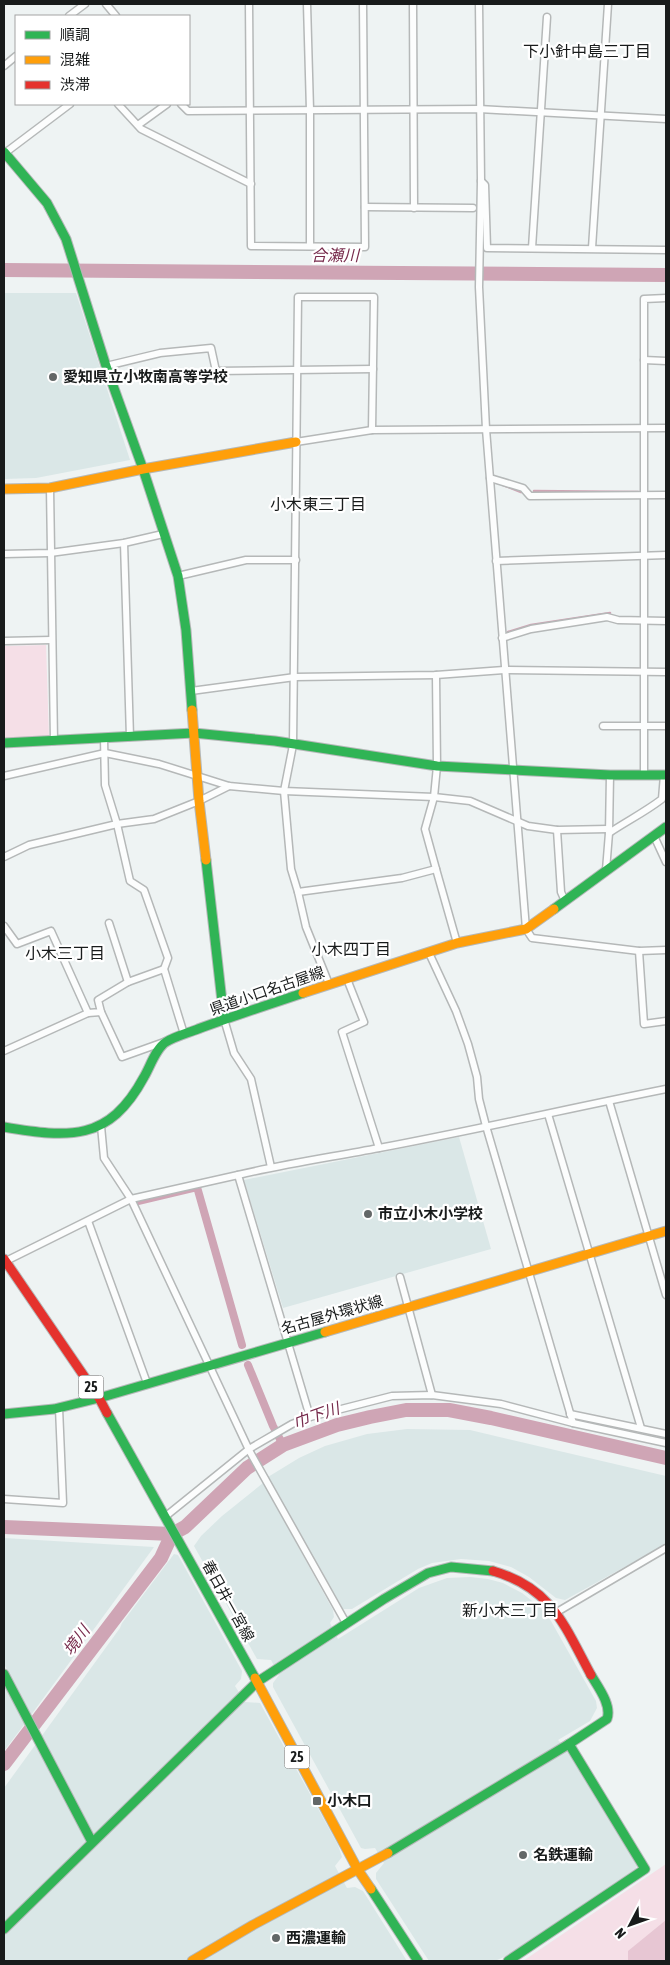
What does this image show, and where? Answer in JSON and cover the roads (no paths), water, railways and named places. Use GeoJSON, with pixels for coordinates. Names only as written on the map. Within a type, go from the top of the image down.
{"type":"FeatureCollection","features":[{"type":"Feature","properties":{"kind":"street"},"geometry":{"type":"LineString","coordinates":[[70,15],[85,4]]}},
{"type":"Feature","properties":{"kind":"street"},"geometry":{"type":"LineString","coordinates":[[106,4],[115,15]]}},
{"type":"Feature","properties":{"kind":"street"},"geometry":{"type":"LineString","coordinates":[[249,4],[251,246],[365,247],[363,4]]}},
{"type":"Feature","properties":{"kind":"street"},"geometry":{"type":"LineString","coordinates":[[307,4],[310,110],[310,246]]}},
{"type":"Feature","properties":{"kind":"street"},"geometry":{"type":"LineString","coordinates":[[413,4],[414,208]]}},
{"type":"Feature","properties":{"kind":"street"},"geometry":{"type":"LineString","coordinates":[[479,4],[481,181],[479,288],[486,429],[526,929],[532,938],[640,951],[666,950]]}},
{"type":"Feature","properties":{"kind":"street"},"geometry":{"type":"LineString","coordinates":[[592,248],[608,4]]}},
{"type":"Feature","properties":{"kind":"street"},"geometry":{"type":"LineString","coordinates":[[532,248],[547,17]]}},
{"type":"Feature","properties":{"kind":"street"},"geometry":{"type":"LineString","coordinates":[[4,66],[15,57]]}},
{"type":"Feature","properties":{"kind":"street"},"geometry":{"type":"LineString","coordinates":[[69,105],[4,152],[46,200],[58,220],[72,255],[106,366],[143,469],[178,576],[186,630],[199,801],[224,1019],[234,1053],[251,1079],[271,1167]]}},
{"type":"Feature","properties":{"kind":"street"},"geometry":{"type":"LineString","coordinates":[[119,105],[141,129],[251,184]]}},
{"type":"Feature","properties":{"kind":"street"},"geometry":{"type":"LineString","coordinates":[[138,125],[165,105]]}},
{"type":"Feature","properties":{"kind":"street"},"geometry":{"type":"LineString","coordinates":[[182,105],[188,111],[364,108],[479,109],[666,119]]}},
{"type":"Feature","properties":{"kind":"street"},"geometry":{"type":"LineString","coordinates":[[481,181],[485,185],[487,248],[666,250]]}},
{"type":"Feature","properties":{"kind":"street"},"geometry":{"type":"LineString","coordinates":[[365,207],[473,208]]}},
{"type":"Feature","properties":{"kind":"street"},"geometry":{"type":"LineString","coordinates":[[329,984],[306,927],[291,868],[284,792],[293,745],[295,677],[298,297],[374,297],[372,430]]}},
{"type":"Feature","properties":{"kind":"street"},"geometry":{"type":"LineString","coordinates":[[644,775],[644,299],[666,298]]}},
{"type":"Feature","properties":{"kind":"street"},"geometry":{"type":"LineString","coordinates":[[106,366],[160,353],[211,348],[216,371],[373,369]]}},
{"type":"Feature","properties":{"kind":"street"},"geometry":{"type":"LineString","coordinates":[[644,360],[666,360]]}},
{"type":"Feature","properties":{"kind":"street"},"geometry":{"type":"LineString","coordinates":[[4,489],[50,488],[143,469],[372,430],[666,428]]}},
{"type":"Feature","properties":{"kind":"street"},"geometry":{"type":"LineString","coordinates":[[490,478],[523,488],[530,496],[666,495]]}},
{"type":"Feature","properties":{"kind":"street"},"geometry":{"type":"LineString","coordinates":[[50,488],[54,741]]}},
{"type":"Feature","properties":{"kind":"street"},"geometry":{"type":"LineString","coordinates":[[4,554],[50,553],[124,543],[163,534]]}},
{"type":"Feature","properties":{"kind":"street"},"geometry":{"type":"LineString","coordinates":[[124,543],[130,737]]}},
{"type":"Feature","properties":{"kind":"street"},"geometry":{"type":"LineString","coordinates":[[496,561],[666,555]]}},
{"type":"Feature","properties":{"kind":"street"},"geometry":{"type":"LineString","coordinates":[[178,576],[246,560],[296,560]]}},
{"type":"Feature","properties":{"kind":"street"},"geometry":{"type":"LineString","coordinates":[[502,638],[531,629],[607,617],[618,620],[666,621]]}},
{"type":"Feature","properties":{"kind":"street"},"geometry":{"type":"LineString","coordinates":[[4,641],[51,640]]}},
{"type":"Feature","properties":{"kind":"street"},"geometry":{"type":"LineString","coordinates":[[191,691],[295,677],[436,675],[504,670],[666,672]]}},
{"type":"Feature","properties":{"kind":"street"},"geometry":{"type":"LineString","coordinates":[[436,675],[437,766],[434,797],[425,829],[457,943]]}},
{"type":"Feature","properties":{"kind":"street"},"geometry":{"type":"LineString","coordinates":[[604,726],[666,726]]}},
{"type":"Feature","properties":{"kind":"street"},"geometry":{"type":"LineString","coordinates":[[4,743],[194,733],[274,742],[437,766],[610,775],[665,775],[662,800],[643,814],[631,818],[609,831],[557,830],[528,826],[470,801],[434,797],[284,792],[229,786],[159,764],[105,753],[4,776]]}},
{"type":"Feature","properties":{"kind":"street"},"geometry":{"type":"LineString","coordinates":[[104,738],[105,785],[117,824],[130,881],[144,890],[168,958],[164,968],[184,1034]]}},
{"type":"Feature","properties":{"kind":"street"},"geometry":{"type":"LineString","coordinates":[[606,870],[610,775]]}},
{"type":"Feature","properties":{"kind":"street"},"geometry":{"type":"LineString","coordinates":[[4,857],[29,845],[117,824],[154,818],[199,801],[229,786]]}},
{"type":"Feature","properties":{"kind":"street","name":"県道小口名古屋線"},"geometry":{"type":"LineString","coordinates":[[165,1042],[224,1019],[457,943],[526,929],[666,827]]}},
{"type":"Feature","properties":{"kind":"street"},"geometry":{"type":"LineString","coordinates":[[557,830],[561,892],[565,901]]}},
{"type":"Feature","properties":{"kind":"street"},"geometry":{"type":"LineString","coordinates":[[654,836],[666,862]]}},
{"type":"Feature","properties":{"kind":"street"},"geometry":{"type":"LineString","coordinates":[[298,892],[402,878],[436,868]]}},
{"type":"Feature","properties":{"kind":"street"},"geometry":{"type":"LineString","coordinates":[[108,923],[128,982]]}},
{"type":"Feature","properties":{"kind":"street"},"geometry":{"type":"LineString","coordinates":[[4,926],[17,944],[52,931],[88,1013]]}},
{"type":"Feature","properties":{"kind":"street"},"geometry":{"type":"LineString","coordinates":[[640,951],[644,1024],[666,1021]]}},
{"type":"Feature","properties":{"kind":"street"},"geometry":{"type":"LineString","coordinates":[[429,953],[456,1011],[468,1044],[477,1077],[479,1099],[486,1126],[573,1423]]}},
{"type":"Feature","properties":{"kind":"street"},"geometry":{"type":"LineString","coordinates":[[164,968],[128,982],[98,1000],[101,1012],[122,1057],[165,1042]]}},
{"type":"Feature","properties":{"kind":"street"},"geometry":{"type":"LineString","coordinates":[[347,979],[364,1022],[342,1032],[379,1148]]}},
{"type":"Feature","properties":{"kind":"street"},"geometry":{"type":"LineString","coordinates":[[4,1051],[88,1013],[101,1012]]}},
{"type":"Feature","properties":{"kind":"street"},"geometry":{"type":"LineString","coordinates":[[4,1127],[62,1134],[85,1131],[101,1126],[126,1106],[165,1042]]}},
{"type":"Feature","properties":{"kind":"street"},"geometry":{"type":"LineString","coordinates":[[4,1261],[131,1199],[271,1167],[379,1148],[666,1089]]}},
{"type":"Feature","properties":{"kind":"street"},"geometry":{"type":"LineString","coordinates":[[609,1101],[666,1294]]}},
{"type":"Feature","properties":{"kind":"street"},"geometry":{"type":"LineString","coordinates":[[548,1114],[641,1428]]}},
{"type":"Feature","properties":{"kind":"street"},"geometry":{"type":"LineString","coordinates":[[101,1126],[104,1158],[131,1199],[249,1450],[346,1623]]}},
{"type":"Feature","properties":{"kind":"street"},"geometry":{"type":"LineString","coordinates":[[238,1175],[310,1416]]}},
{"type":"Feature","properties":{"kind":"street"},"geometry":{"type":"LineString","coordinates":[[88,1221],[147,1383]]}},
{"type":"Feature","properties":{"kind":"street","name":"名古屋外環状線"},"geometry":{"type":"LineString","coordinates":[[4,1414],[25,1414],[99,1398],[666,1231]]}},
{"type":"Feature","properties":{"kind":"street","name":"春日井一宮線"},"geometry":{"type":"LineString","coordinates":[[4,1261],[99,1398],[257,1682],[358,1870],[418,1961]]}},
{"type":"Feature","properties":{"kind":"street"},"geometry":{"type":"LineString","coordinates":[[400,1277],[432,1395]]}},
{"type":"Feature","properties":{"kind":"street"},"geometry":{"type":"LineString","coordinates":[[167,1518],[249,1450],[280,1430],[310,1416],[392,1396],[432,1395],[501,1404],[573,1423],[666,1443]]}},
{"type":"Feature","properties":{"kind":"street"},"geometry":{"type":"LineString","coordinates":[[4,1499],[63,1503],[58,1408]]}},
{"type":"Feature","properties":{"kind":"street"},"geometry":{"type":"LineString","coordinates":[[570,1414],[666,1434]]}},
{"type":"Feature","properties":{"kind":"street"},"geometry":{"type":"LineString","coordinates":[[557,1612],[666,1548]]}},
{"type":"Feature","properties":{"kind":"street"},"geometry":{"type":"LineString","coordinates":[[4,1929],[257,1682],[422,1575],[452,1567],[491,1570],[508,1575],[540,1594],[557,1612],[605,1700],[609,1713],[603,1723],[358,1870],[192,1961]]}},
{"type":"Feature","properties":{"kind":"street"},"geometry":{"type":"LineString","coordinates":[[4,1674],[92,1842]]}},
{"type":"Feature","properties":{"kind":"street"},"geometry":{"type":"LineString","coordinates":[[508,1961],[645,1869],[569,1744]]}},
{"type":"Feature","properties":{"kind":"waterway","name":"合瀬川"},"geometry":{"type":"LineString","coordinates":[[4,270],[666,275]]}},
{"type":"Feature","properties":{"kind":"waterway"},"geometry":{"type":"LineString","coordinates":[[503,485],[521,492]]}},
{"type":"Feature","properties":{"kind":"waterway"},"geometry":{"type":"LineString","coordinates":[[534,491],[638,492]]}},
{"type":"Feature","properties":{"kind":"waterway"},"geometry":{"type":"LineString","coordinates":[[508,632],[531,625],[610,613]]}},
{"type":"Feature","properties":{"kind":"waterway"},"geometry":{"type":"LineString","coordinates":[[138,1201],[197,1187],[242,1345]]}},
{"type":"Feature","properties":{"kind":"waterway"},"geometry":{"type":"LineString","coordinates":[[248,1365],[273,1426],[283,1445]]}},
{"type":"Feature","properties":{"kind":"waterway","name":"巾下川"},"geometry":{"type":"LineString","coordinates":[[4,1527],[172,1534],[185,1527],[247,1468],[283,1445],[337,1425],[406,1410],[449,1410],[666,1458]]}},
{"type":"Feature","properties":{"kind":"waterway","name":"境川"},"geometry":{"type":"LineString","coordinates":[[4,1764],[161,1558],[172,1534]]}},
{"type":"Feature","properties":{"kind":"place","name":"愛知県立小牧南高等学校"},"geometry":{"type":"Point","coordinates":[53,377]}},
{"type":"Feature","properties":{"kind":"place","name":"市立小木小学校"},"geometry":{"type":"Point","coordinates":[368,1214]}},
{"type":"Feature","properties":{"kind":"place","name":"小木口"},"geometry":{"type":"Point","coordinates":[317,1801]}},
{"type":"Feature","properties":{"kind":"place","name":"名鉄運輸"},"geometry":{"type":"Point","coordinates":[523,1855]}},
{"type":"Feature","properties":{"kind":"place","name":"西濃運輸"},"geometry":{"type":"Point","coordinates":[276,1938]}},
{"type":"Feature","properties":{"kind":"district","name":"下小針中島三丁目"},"geometry":{"type":"Point","coordinates":[587,51]}},
{"type":"Feature","properties":{"kind":"district","name":"小木東三丁目"},"geometry":{"type":"Point","coordinates":[318,504]}},
{"type":"Feature","properties":{"kind":"district","name":"小木四丁目"},"geometry":{"type":"Point","coordinates":[351,949]}},
{"type":"Feature","properties":{"kind":"district","name":"小木三丁目"},"geometry":{"type":"Point","coordinates":[65,953]}},
{"type":"Feature","properties":{"kind":"district","name":"新小木三丁目"},"geometry":{"type":"Point","coordinates":[510,1610]}}]}
